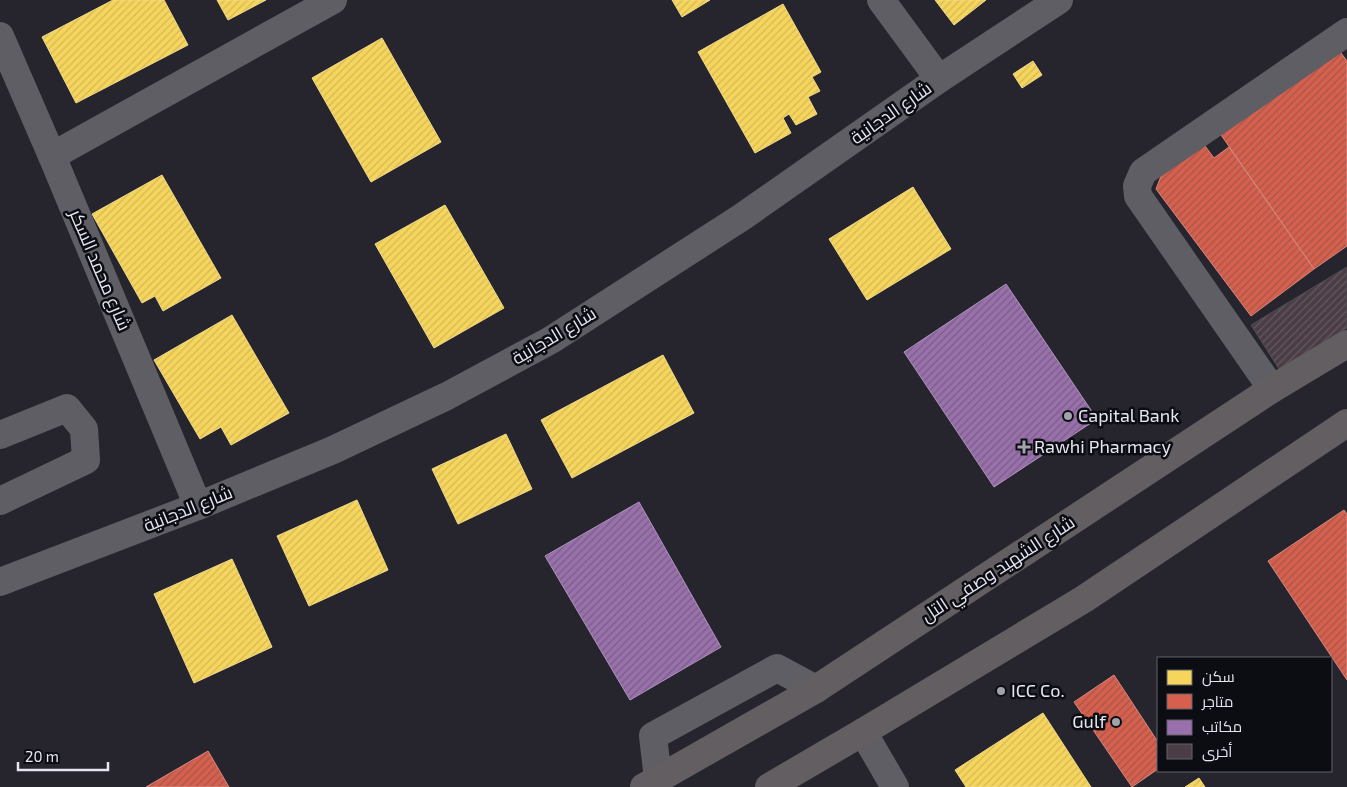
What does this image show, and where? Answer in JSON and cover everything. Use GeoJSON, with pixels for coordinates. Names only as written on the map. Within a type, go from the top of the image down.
{"type":"FeatureCollection","features":[{"type":"Feature","properties":{"kind":"main road","name":"شارع الشهيد وصفي التل"},"geometry":{"type":"LineString","coordinates":[[651,783],[816,689],[1272,388],[1347,344]]}},
{"type":"Feature","properties":{"kind":"main road"},"geometry":{"type":"LineString","coordinates":[[769,787],[1084,599],[1347,423]]}},
{"type":"Feature","properties":{"kind":"street"},"geometry":{"type":"LineString","coordinates":[[52,156],[333,0]]}},
{"type":"Feature","properties":{"kind":"street"},"geometry":{"type":"LineString","coordinates":[[881,0],[939,79]]}},
{"type":"Feature","properties":{"kind":"street","name":"شارع الدجانية"},"geometry":{"type":"LineString","coordinates":[[0,582],[198,506],[333,450],[447,396],[551,340],[742,217],[939,79],[1059,0]]}},
{"type":"Feature","properties":{"kind":"street"},"geometry":{"type":"LineString","coordinates":[[1272,388],[1138,196],[1137,186],[1143,172],[1347,32]]}},
{"type":"Feature","properties":{"kind":"street","name":"شارع محمد السكر"},"geometry":{"type":"LineString","coordinates":[[0,36],[198,506]]}},
{"type":"Feature","properties":{"kind":"street"},"geometry":{"type":"LineString","coordinates":[[0,435],[67,408],[84,428],[86,460],[0,501]]}},
{"type":"Feature","properties":{"kind":"street"},"geometry":{"type":"LineString","coordinates":[[651,783],[653,736],[777,668],[816,689]]}},
{"type":"Feature","properties":{"kind":"street"},"geometry":{"type":"LineString","coordinates":[[863,732],[895,787]]}},
{"type":"Feature","properties":{"kind":"building: سكن"},"geometry":{"type":"Polygon","coordinates":[[[113,0],[164,0],[188,45],[76,103],[42,37],[113,0]]]}},
{"type":"Feature","properties":{"kind":"building: سكن"},"geometry":{"type":"Polygon","coordinates":[[[217,0],[266,0],[228,20],[217,0]]]}},
{"type":"Feature","properties":{"kind":"building: سكن"},"geometry":{"type":"Polygon","coordinates":[[[672,0],[710,0],[682,17],[672,0]]]}},
{"type":"Feature","properties":{"kind":"building: سكن"},"geometry":{"type":"Polygon","coordinates":[[[935,0],[986,0],[954,25],[935,0]]]}},
{"type":"Feature","properties":{"kind":"building: سكن"},"geometry":{"type":"Polygon","coordinates":[[[783,4],[821,72],[812,77],[820,91],[808,97],[817,114],[796,125],[789,114],[783,118],[791,133],[755,153],[698,52],[783,4]]]}},
{"type":"Feature","properties":{"kind":"building: سكن"},"geometry":{"type":"Polygon","coordinates":[[[382,38],[441,142],[371,182],[312,78],[382,38]]]}},
{"type":"Feature","properties":{"kind":"building: سكن"},"geometry":{"type":"Polygon","coordinates":[[[1033,61],[1042,75],[1022,88],[1013,74],[1033,61]]]}},
{"type":"Feature","properties":{"kind":"building: سكن"},"geometry":{"type":"Polygon","coordinates":[[[162,175],[221,278],[163,311],[155,296],[142,303],[92,214],[162,175]]]}},
{"type":"Feature","properties":{"kind":"building: سكن"},"geometry":{"type":"Polygon","coordinates":[[[913,187],[951,249],[867,300],[829,239],[913,187]]]}},
{"type":"Feature","properties":{"kind":"building: سكن"},"geometry":{"type":"Polygon","coordinates":[[[445,205],[504,308],[434,348],[375,244],[445,205]]]}},
{"type":"Feature","properties":{"kind":"building: سكن"},"geometry":{"type":"Polygon","coordinates":[[[232,315],[289,413],[231,445],[221,427],[200,439],[154,360],[232,315]]]}},
{"type":"Feature","properties":{"kind":"building: سكن"},"geometry":{"type":"Polygon","coordinates":[[[663,355],[694,413],[572,478],[541,420],[663,355]]]}},
{"type":"Feature","properties":{"kind":"building: سكن"},"geometry":{"type":"Polygon","coordinates":[[[506,434],[532,489],[458,524],[432,469],[506,434]]]}},
{"type":"Feature","properties":{"kind":"building: سكن"},"geometry":{"type":"Polygon","coordinates":[[[357,500],[388,570],[309,606],[277,536],[357,500]]]}},
{"type":"Feature","properties":{"kind":"building: سكن"},"geometry":{"type":"Polygon","coordinates":[[[232,559],[272,647],[194,683],[154,594],[232,559]]]}},
{"type":"Feature","properties":{"kind":"building: سكن"},"geometry":{"type":"Polygon","coordinates":[[[1043,713],[1091,787],[966,787],[955,770],[1043,713]]]}},
{"type":"Feature","properties":{"kind":"building: سكن"},"geometry":{"type":"Polygon","coordinates":[[[1199,778],[1205,787],[1185,787],[1199,778]]]}},
{"type":"Feature","properties":{"kind":"building: متاجر"},"geometry":{"type":"Polygon","coordinates":[[[1338,49],[1347,61],[1347,246],[1314,269],[1219,132],[1338,49]]]}},
{"type":"Feature","properties":{"kind":"building: متاجر"},"geometry":{"type":"Polygon","coordinates":[[[1199,138],[1214,158],[1229,147],[1314,269],[1251,316],[1156,189],[1168,158],[1199,138]]]}},
{"type":"Feature","properties":{"kind":"building: متاجر"},"geometry":{"type":"Polygon","coordinates":[[[1344,510],[1347,514],[1347,680],[1332,657],[1268,561],[1344,510]]]}},
{"type":"Feature","properties":{"kind":"building: متاجر","name":"Gulf"},"geometry":{"type":"Polygon","coordinates":[[[1114,675],[1157,740],[1157,770],[1132,787],[1074,702],[1114,675]]]}},
{"type":"Feature","properties":{"kind":"building: متاجر"},"geometry":{"type":"Polygon","coordinates":[[[208,751],[229,787],[146,787],[208,751]]]}},
{"type":"Feature","properties":{"kind":"building: مكاتب"},"geometry":{"type":"Polygon","coordinates":[[[1006,284],[1097,419],[994,487],[904,352],[1006,284]]]}},
{"type":"Feature","properties":{"kind":"building: مكاتب"},"geometry":{"type":"Polygon","coordinates":[[[639,502],[721,647],[630,700],[545,556],[639,502]]]}},
{"type":"Feature","properties":{"kind":"building: أخرى"},"geometry":{"type":"Polygon","coordinates":[[[1347,267],[1347,328],[1279,369],[1251,325],[1347,267]]]}},
{"type":"Feature","properties":{"kind":"place","name":"Capital Bank"},"geometry":{"type":"Point","coordinates":[1068,416]}},
{"type":"Feature","properties":{"kind":"place","name":"Rawhi Pharmacy"},"geometry":{"type":"Point","coordinates":[1024,447]}},
{"type":"Feature","properties":{"kind":"place","name":"ICC Co."},"geometry":{"type":"Point","coordinates":[1001,691]}},
{"type":"Feature","properties":{"kind":"place","name":"Gulf"},"geometry":{"type":"Point","coordinates":[1116,722]}}]}
